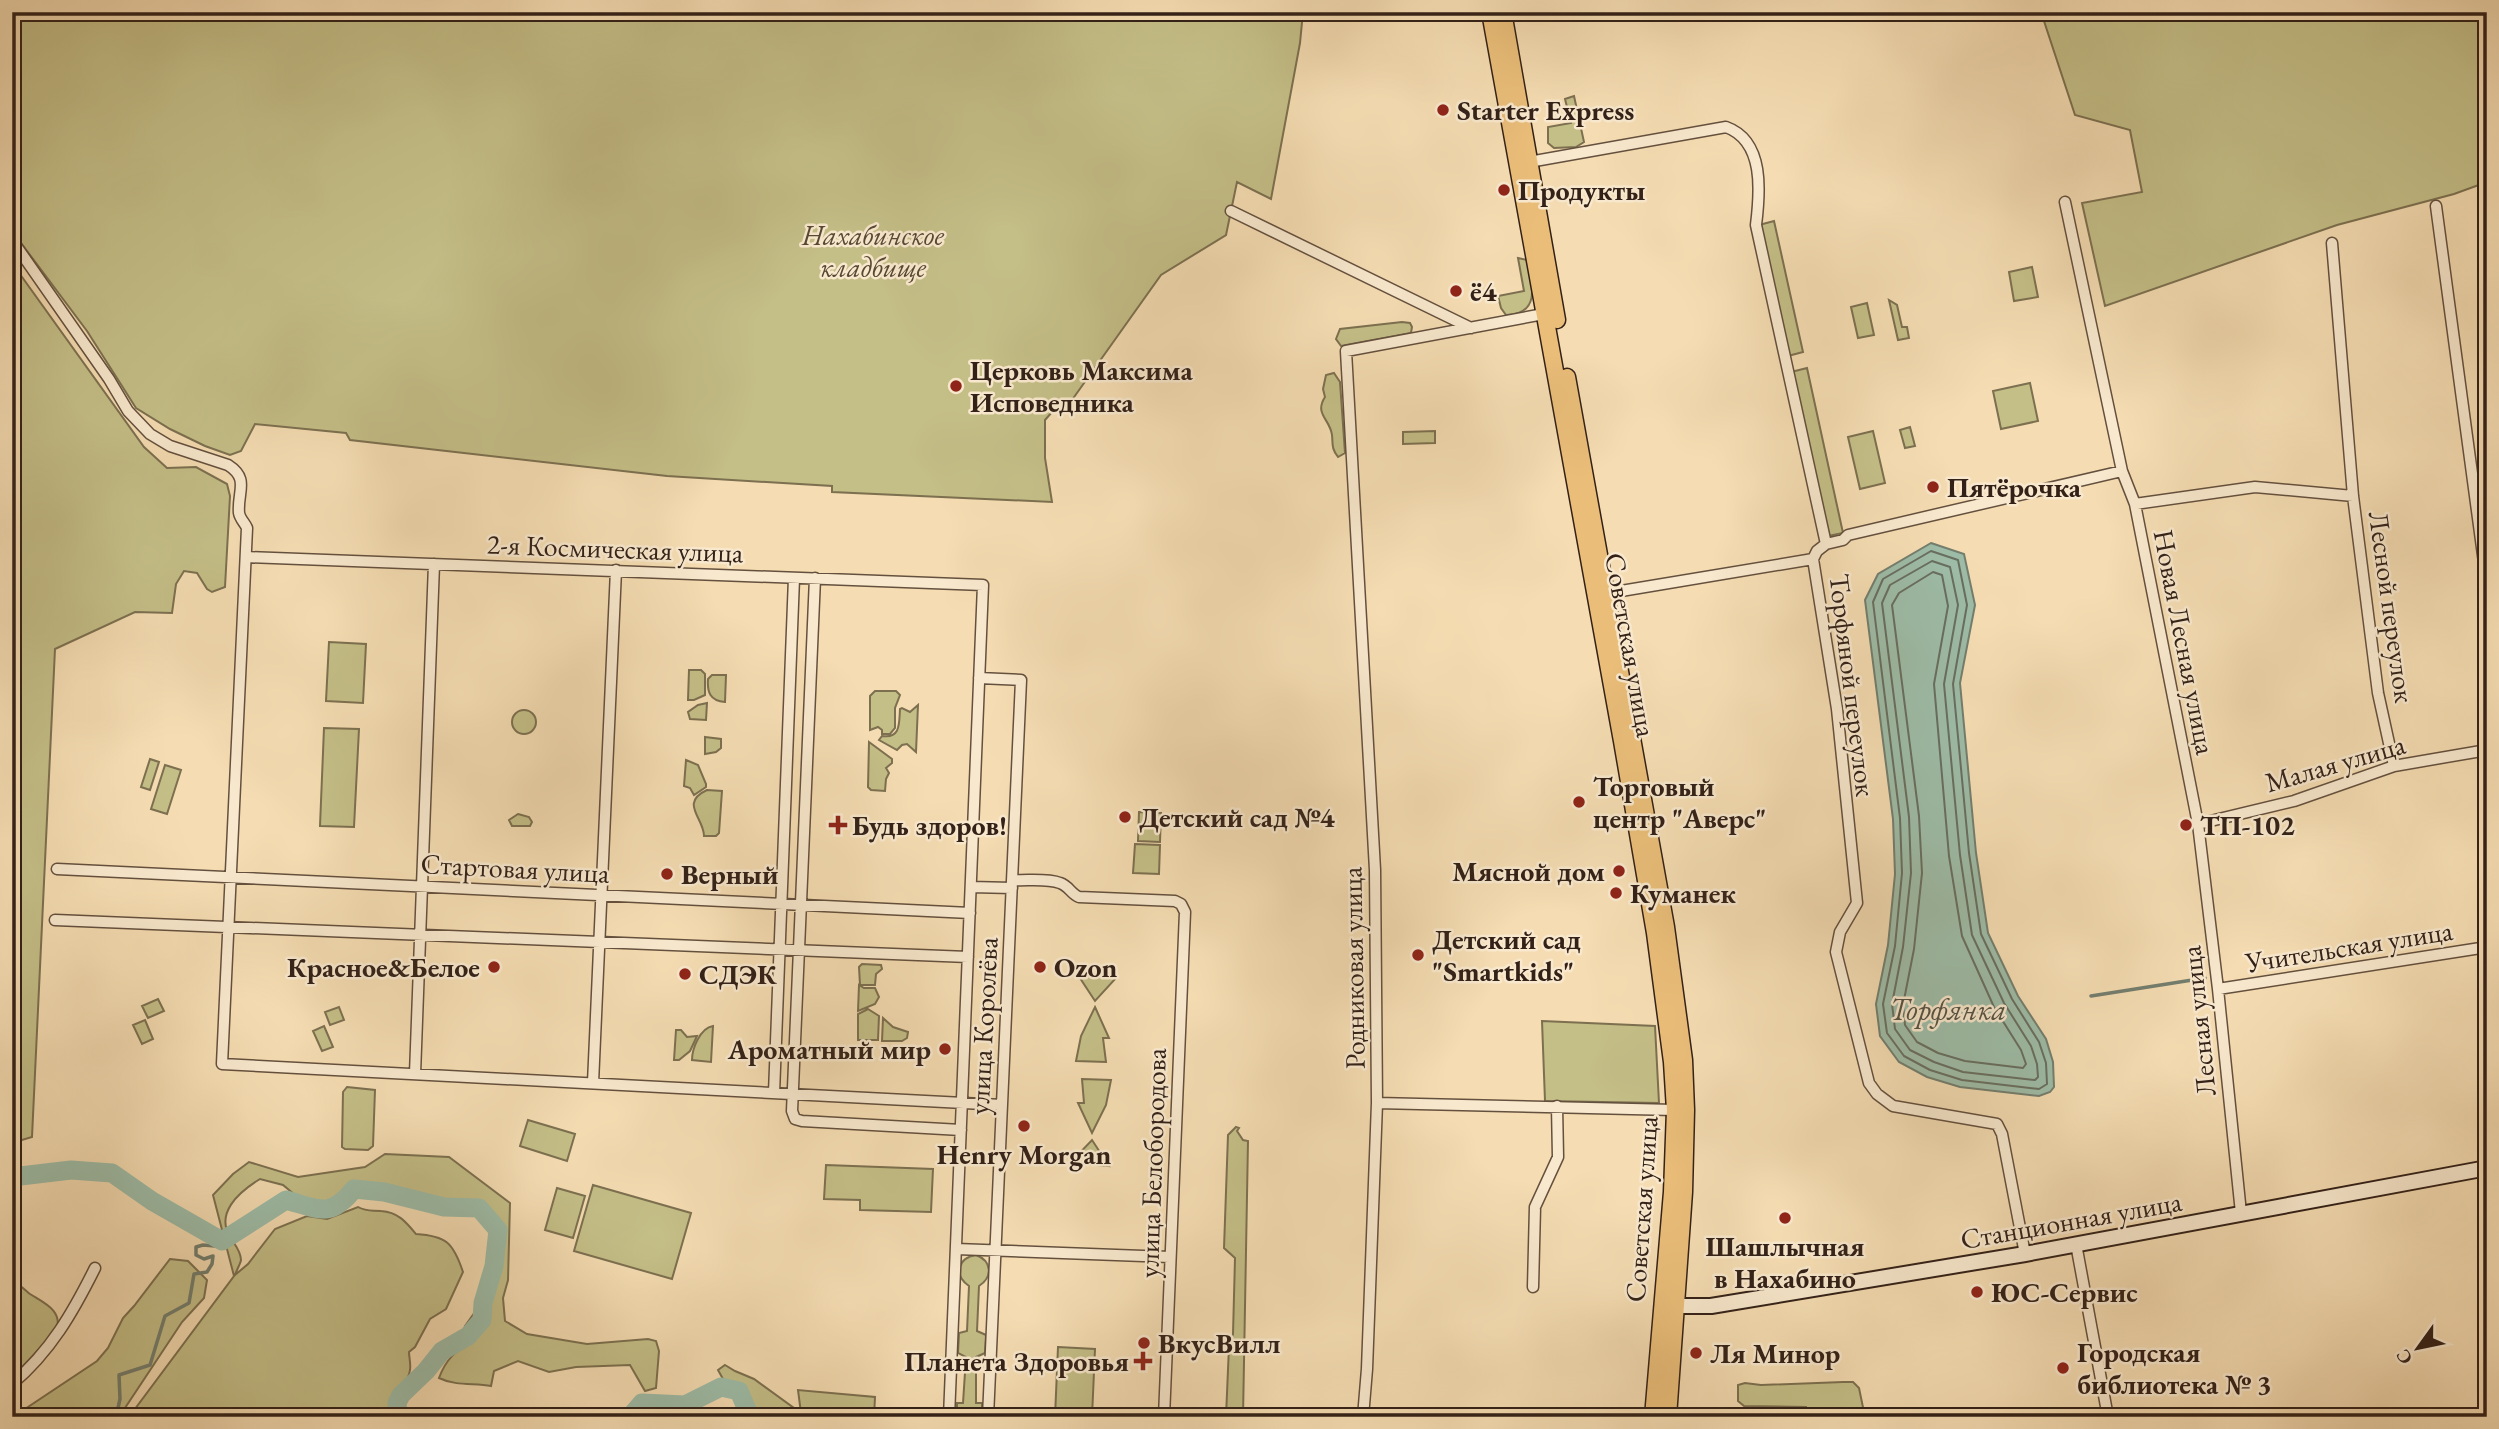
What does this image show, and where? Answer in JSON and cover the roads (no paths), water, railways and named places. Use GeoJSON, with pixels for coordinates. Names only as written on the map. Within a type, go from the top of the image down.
{"type":"FeatureCollection","features":[{"type":"Feature","properties":{"kind":"main road","name":"Советская улица"},"geometry":{"type":"LineString","coordinates":[[1490,12],[1666,927],[1684,1060],[1686,1110],[1670,1306],[1653,1417]]}},
{"type":"Feature","properties":{"kind":"main road","name":"Советская улица"},"geometry":{"type":"LineString","coordinates":[[1503,12],[1530,162],[1550,313]]}},
{"type":"Feature","properties":{"kind":"main road","name":"Советская улица"},"geometry":{"type":"LineString","coordinates":[[1601,594],[1657,947],[1672,1062],[1675,1110],[1668,1417]]}},
{"type":"Feature","properties":{"kind":"main road","name":"Станционная улица"},"geometry":{"type":"LineString","coordinates":[[1670,1306],[1711,1306],[2025,1254],[2487,1168]]}},
{"type":"Feature","properties":{"kind":"street","name":"Торфяной переулок"},"geometry":{"type":"LineString","coordinates":[[1530,162],[1727,127],[1739,134],[1749,146],[1756,163],[1760,190],[1756,225],[1826,544],[1817,551],[1813,559],[1837,709],[1857,903],[1840,932],[1836,952],[1869,1083],[1877,1094],[1892,1106],[1997,1124],[2002,1134],[2025,1254]]}},
{"type":"Feature","properties":{"kind":"street","name":"Новая Лесная улица"},"geometry":{"type":"LineString","coordinates":[[2065,202],[2122,471],[2135,504],[2197,824]]}},
{"type":"Feature","properties":{"kind":"street"},"geometry":{"type":"LineString","coordinates":[[2436,206],[2487,585]]}},
{"type":"Feature","properties":{"kind":"street"},"geometry":{"type":"LineString","coordinates":[[1231,211],[1472,328],[1550,313]]}},
{"type":"Feature","properties":{"kind":"street"},"geometry":{"type":"LineString","coordinates":[[12,240],[109,379],[128,411],[150,434],[170,446],[228,466],[239,474],[241,479],[239,513],[247,528],[222,1064],[1002,1105]]}},
{"type":"Feature","properties":{"kind":"street","name":"Лесной переулок"},"geometry":{"type":"LineString","coordinates":[[2332,243],[2353,496],[2378,693],[2394,766]]}},
{"type":"Feature","properties":{"kind":"street","name":"Родниковая улица"},"geometry":{"type":"LineString","coordinates":[[1363,1417],[1377,1103],[1375,870],[1346,351],[1472,328]]}},
{"type":"Feature","properties":{"kind":"street"},"geometry":{"type":"LineString","coordinates":[[1826,544],[1843,540],[1848,535],[2122,471]]}},
{"type":"Feature","properties":{"kind":"street"},"geometry":{"type":"LineString","coordinates":[[2135,504],[2255,487],[2353,496]]}},
{"type":"Feature","properties":{"kind":"street","name":"2-я Космическая улица"},"geometry":{"type":"LineString","coordinates":[[246,557],[983,585]]}},
{"type":"Feature","properties":{"kind":"street"},"geometry":{"type":"LineString","coordinates":[[1601,594],[1813,559]]}},
{"type":"Feature","properties":{"kind":"street"},"geometry":{"type":"LineString","coordinates":[[415,1074],[433,564]]}},
{"type":"Feature","properties":{"kind":"street"},"geometry":{"type":"LineString","coordinates":[[593,1083],[616,570]]}},
{"type":"Feature","properties":{"kind":"street"},"geometry":{"type":"LineString","coordinates":[[774,1093],[794,578]]}},
{"type":"Feature","properties":{"kind":"street"},"geometry":{"type":"LineString","coordinates":[[815,579],[792,1111],[795,1119],[802,1121],[961,1130]]}},
{"type":"Feature","properties":{"kind":"street","name":"улица Королёва"},"geometry":{"type":"LineString","coordinates":[[949,1417],[983,585]]}},
{"type":"Feature","properties":{"kind":"street","name":"улица Королёва"},"geometry":{"type":"LineString","coordinates":[[979,678],[1021,680],[988,1417]]}},
{"type":"Feature","properties":{"kind":"street","name":"Малая улица"},"geometry":{"type":"LineString","coordinates":[[2197,824],[2294,801],[2394,766],[2487,751]]}},
{"type":"Feature","properties":{"kind":"street","name":"Лесная улица"},"geometry":{"type":"LineString","coordinates":[[2197,824],[2218,989],[2241,1213]]}},
{"type":"Feature","properties":{"kind":"street","name":"Стартовая улица"},"geometry":{"type":"LineString","coordinates":[[57,869],[970,913]]}},
{"type":"Feature","properties":{"kind":"street","name":"улица Белобородова"},"geometry":{"type":"LineString","coordinates":[[1012,884],[1058,882],[1067,887],[1074,896],[1175,901],[1181,904],[1185,912],[1164,1417]]}},
{"type":"Feature","properties":{"kind":"street"},"geometry":{"type":"LineString","coordinates":[[971,887],[1012,884]]}},
{"type":"Feature","properties":{"kind":"street"},"geometry":{"type":"LineString","coordinates":[[55,920],[968,957]]}},
{"type":"Feature","properties":{"kind":"street","name":"Учительская улица"},"geometry":{"type":"LineString","coordinates":[[2218,989],[2487,947]]}},
{"type":"Feature","properties":{"kind":"street"},"geometry":{"type":"LineString","coordinates":[[1377,1103],[1675,1110]]}},
{"type":"Feature","properties":{"kind":"street"},"geometry":{"type":"LineString","coordinates":[[1533,1287],[1535,1207],[1558,1157],[1557,1106]]}},
{"type":"Feature","properties":{"kind":"street"},"geometry":{"type":"LineString","coordinates":[[2076,1244],[2108,1417]]}},
{"type":"Feature","properties":{"kind":"street"},"geometry":{"type":"LineString","coordinates":[[956,1249],[1170,1258]]}},
{"type":"Feature","properties":{"kind":"street"},"geometry":{"type":"LineString","coordinates":[[12,1384],[33,1367],[71,1317],[95,1268]]}},
{"type":"Feature","properties":{"kind":"water","name":"Торфянка"},"geometry":{"type":"Polygon","coordinates":[[[1931,543],[1964,554],[1975,605],[1960,683],[1976,853],[1988,933],[2018,996],[2046,1039],[2053,1062],[2054,1087],[2050,1092],[2039,1096],[1960,1087],[1927,1077],[1899,1062],[1880,1036],[1876,1004],[1888,945],[1895,874],[1893,819],[1865,600],[1878,574],[1931,543]]]}},
{"type":"Feature","properties":{"kind":"waterway"},"geometry":{"type":"LineString","coordinates":[[2091,996],[2205,978]]}},
{"type":"Feature","properties":{"kind":"waterway"},"geometry":{"type":"LineString","coordinates":[[12,1177],[71,1170],[112,1173],[152,1201],[222,1241],[286,1200],[316,1208],[331,1208],[338,1205],[354,1189],[384,1192],[444,1207],[479,1208],[498,1230],[494,1266],[483,1303],[482,1320],[468,1336],[442,1351],[401,1395],[397,1403],[398,1417]]}},
{"type":"Feature","properties":{"kind":"waterway"},"geometry":{"type":"LineString","coordinates":[[116,1417],[120,1399],[119,1375],[150,1365],[165,1316],[189,1303],[194,1274],[207,1272],[212,1264],[213,1256],[204,1259],[196,1255],[196,1247],[215,1246],[217,1239]]}},
{"type":"Feature","properties":{"kind":"waterway"},"geometry":{"type":"LineString","coordinates":[[630,1417],[642,1403],[685,1405],[721,1387],[739,1391],[750,1417]]}},
{"type":"Feature","properties":{"kind":"place","name":"Starter Express"},"geometry":{"type":"Point","coordinates":[1443,110]}},
{"type":"Feature","properties":{"kind":"place","name":"Продукты"},"geometry":{"type":"Point","coordinates":[1504,190]}},
{"type":"Feature","properties":{"kind":"place","name":"ё4"},"geometry":{"type":"Point","coordinates":[1456,291]}},
{"type":"Feature","properties":{"kind":"place","name":"Церковь Максима Исповедника"},"geometry":{"type":"Point","coordinates":[956,386]}},
{"type":"Feature","properties":{"kind":"place","name":"Пятёрочка"},"geometry":{"type":"Point","coordinates":[1933,487]}},
{"type":"Feature","properties":{"kind":"place","name":"Торговый центр \"Аверс\""},"geometry":{"type":"Point","coordinates":[1579,802]}},
{"type":"Feature","properties":{"kind":"place","name":"Детский сад №4"},"geometry":{"type":"Point","coordinates":[1125,817]}},
{"type":"Feature","properties":{"kind":"place","name":"Будь здоров!"},"geometry":{"type":"Point","coordinates":[838,825]}},
{"type":"Feature","properties":{"kind":"place","name":"ТП-102"},"geometry":{"type":"Point","coordinates":[2186,825]}},
{"type":"Feature","properties":{"kind":"place","name":"Мясной дом"},"geometry":{"type":"Point","coordinates":[1619,871]}},
{"type":"Feature","properties":{"kind":"place","name":"Верный"},"geometry":{"type":"Point","coordinates":[667,874]}},
{"type":"Feature","properties":{"kind":"place","name":"Куманек"},"geometry":{"type":"Point","coordinates":[1616,893]}},
{"type":"Feature","properties":{"kind":"place","name":"Детский сад \"Smartkids\""},"geometry":{"type":"Point","coordinates":[1418,955]}},
{"type":"Feature","properties":{"kind":"place","name":"Красное&Белое"},"geometry":{"type":"Point","coordinates":[494,967]}},
{"type":"Feature","properties":{"kind":"place","name":"Ozon"},"geometry":{"type":"Point","coordinates":[1040,967]}},
{"type":"Feature","properties":{"kind":"place","name":"СДЭК"},"geometry":{"type":"Point","coordinates":[685,974]}},
{"type":"Feature","properties":{"kind":"place","name":"Ароматный мир"},"geometry":{"type":"Point","coordinates":[945,1049]}},
{"type":"Feature","properties":{"kind":"place","name":"Henry Morgan"},"geometry":{"type":"Point","coordinates":[1024,1126]}},
{"type":"Feature","properties":{"kind":"place","name":"Шашлычная в Нахабино"},"geometry":{"type":"Point","coordinates":[1785,1218]}},
{"type":"Feature","properties":{"kind":"place","name":"ЮС-Сервис"},"geometry":{"type":"Point","coordinates":[1977,1292]}},
{"type":"Feature","properties":{"kind":"place","name":"ВкусВилл"},"geometry":{"type":"Point","coordinates":[1144,1343]}},
{"type":"Feature","properties":{"kind":"place","name":"Ля Минор"},"geometry":{"type":"Point","coordinates":[1696,1353]}},
{"type":"Feature","properties":{"kind":"place","name":"Планета Здоровья"},"geometry":{"type":"Point","coordinates":[1143,1361]}},
{"type":"Feature","properties":{"kind":"place","name":"Городская библиотека № 3"},"geometry":{"type":"Point","coordinates":[2063,1368]}},
{"type":"Feature","properties":{"kind":"park label","name":"Нахабинское кладбище"},"geometry":{"type":"Point","coordinates":[873,251]}}]}
